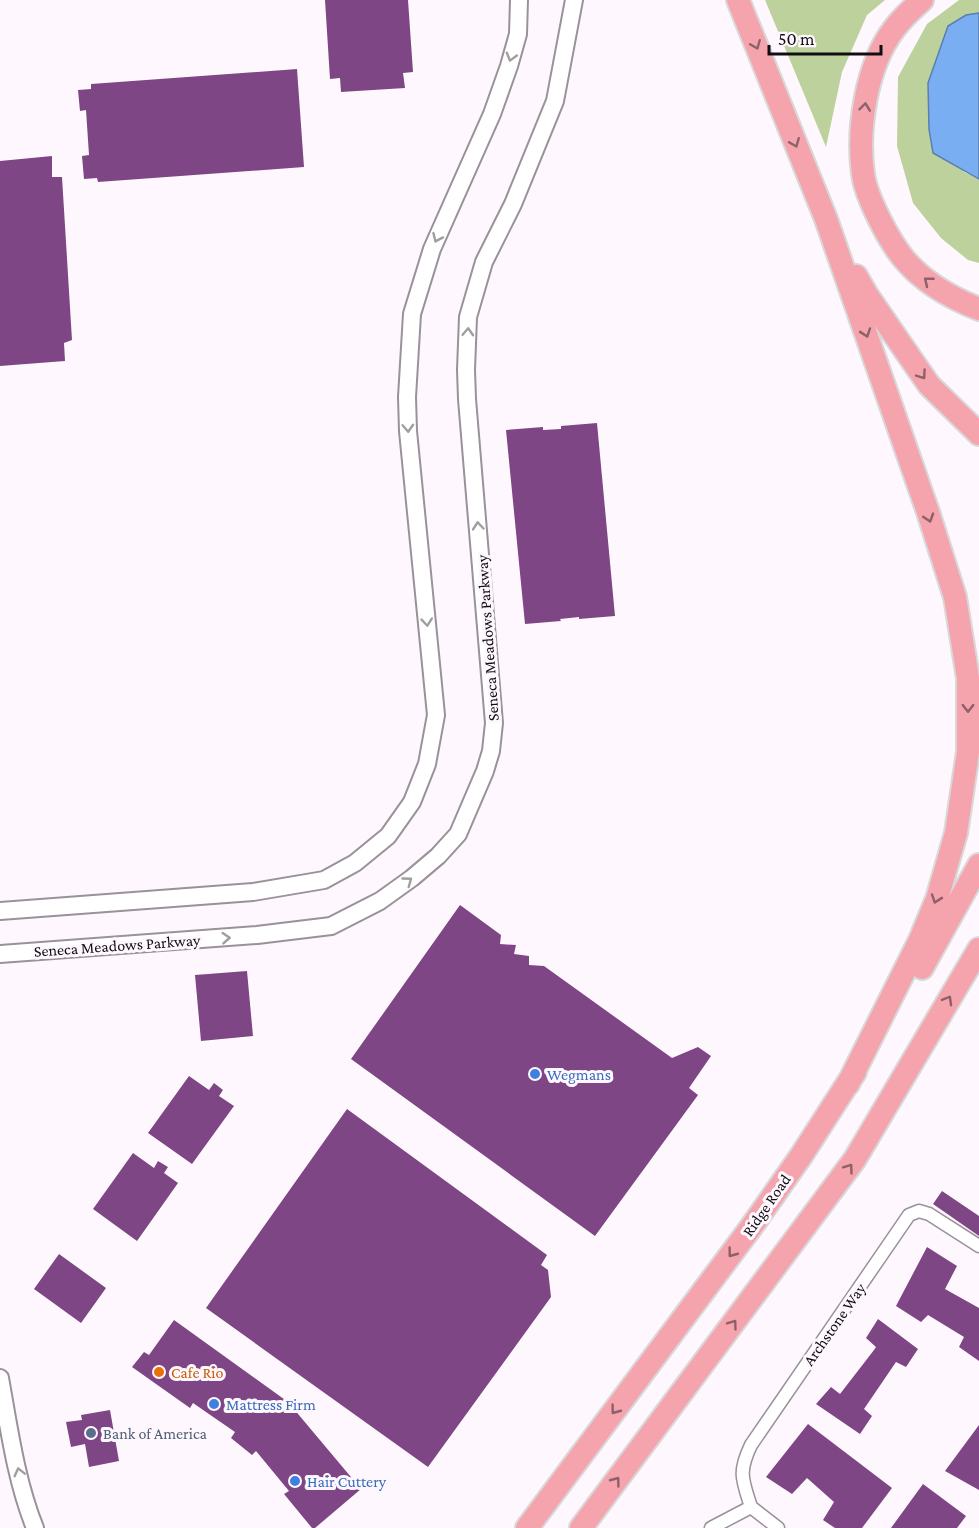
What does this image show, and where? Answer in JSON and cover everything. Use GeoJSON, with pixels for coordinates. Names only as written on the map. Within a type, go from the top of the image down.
{"type":"FeatureCollection","features":[{"type":"Feature","properties":{"kind":"highway"},"geometry":{"type":"LineString","coordinates":[[738,0],[826,219],[955,597],[968,678],[968,752],[956,833],[937,899],[920,940],[848,1084]]}},
{"type":"Feature","properties":{"kind":"highway"},"geometry":{"type":"LineString","coordinates":[[922,0],[893,30],[880,54],[866,94],[861,139],[863,176],[875,212],[903,259],[927,281],[951,298],[979,309]]}},
{"type":"Feature","properties":{"kind":"highway"},"geometry":{"type":"LineString","coordinates":[[826,219],[867,295],[929,385],[979,434]]}},
{"type":"Feature","properties":{"kind":"highway","name":"Ridge Road"},"geometry":{"type":"LineString","coordinates":[[527,1528],[752,1227],[801,1156],[918,976],[979,865]]}},
{"type":"Feature","properties":{"kind":"highway"},"geometry":{"type":"LineString","coordinates":[[581,1528],[855,1159],[979,949]]}},
{"type":"Feature","properties":{"kind":"street"},"geometry":{"type":"LineString","coordinates":[[0,910],[253,892],[324,880],[355,863],[388,836],[412,802],[427,764],[436,714],[408,431],[407,398],[412,314],[432,249],[495,104],[518,34],[519,0]]}},
{"type":"Feature","properties":{"kind":"street","name":"Seneca Meadows Parkway"},"geometry":{"type":"LineString","coordinates":[[0,954],[256,936],[331,926],[380,901],[412,878],[438,856],[458,834],[485,771],[491,751],[494,723],[467,399],[468,317],[484,262],[513,204],[555,101],[574,0]]}},
{"type":"Feature","properties":{"kind":"street","name":"Archstone Way"},"geometry":{"type":"LineString","coordinates":[[751,1507],[742,1478],[743,1462],[751,1445],[909,1215],[919,1211],[929,1214],[979,1246]]}},
{"type":"Feature","properties":{"kind":"street"},"geometry":{"type":"LineString","coordinates":[[0,1378],[13,1449],[35,1528]]}},
{"type":"Feature","properties":{"kind":"street"},"geometry":{"type":"LineString","coordinates":[[711,1528],[751,1507],[778,1528]]}},
{"type":"Feature","properties":{"kind":"green space"},"geometry":{"type":"Polygon","coordinates":[[[765,0],[885,0],[867,15],[842,72],[826,147],[765,0]]]}},
{"type":"Feature","properties":{"kind":"green space"},"geometry":{"type":"Polygon","coordinates":[[[959,0],[979,0],[979,13],[966,15],[948,26],[940,52],[964,172],[979,179],[979,263],[968,260],[941,238],[913,203],[897,146],[898,77],[927,24],[959,0]]]}},
{"type":"Feature","properties":{"kind":"water"},"geometry":{"type":"Polygon","coordinates":[[[979,13],[979,179],[933,153],[929,129],[928,83],[948,26],[966,15],[979,13]]]}},
{"type":"Feature","properties":{"kind":"building"},"geometry":{"type":"Polygon","coordinates":[[[325,0],[408,0],[413,72],[403,73],[405,88],[341,92],[340,78],[330,79],[325,0]]]}},
{"type":"Feature","properties":{"kind":"building"},"geometry":{"type":"Polygon","coordinates":[[[297,69],[304,167],[98,182],[97,178],[84,179],[82,156],[89,155],[86,110],[80,111],[78,90],[91,89],[91,84],[297,69]]]}},
{"type":"Feature","properties":{"kind":"building"},"geometry":{"type":"Polygon","coordinates":[[[52,156],[52,177],[62,177],[72,340],[64,343],[65,361],[0,366],[0,161],[52,156]]]}},
{"type":"Feature","properties":{"kind":"building"},"geometry":{"type":"Polygon","coordinates":[[[597,423],[615,616],[579,619],[579,617],[525,624],[506,430],[543,427],[543,430],[561,429],[561,426],[597,423]]]}},
{"type":"Feature","properties":{"kind":"building","name":"Wegmans"},"geometry":{"type":"Polygon","coordinates":[[[460,905],[501,935],[500,944],[516,945],[514,954],[529,956],[529,965],[544,966],[672,1058],[698,1047],[711,1056],[689,1088],[698,1095],[595,1236],[351,1059],[460,905]]]}},
{"type":"Feature","properties":{"kind":"building"},"geometry":{"type":"Polygon","coordinates":[[[247,971],[253,1036],[201,1041],[195,975],[247,971]]]}},
{"type":"Feature","properties":{"kind":"building"},"geometry":{"type":"Polygon","coordinates":[[[189,1076],[209,1090],[214,1083],[223,1090],[219,1096],[234,1106],[192,1164],[148,1133],[189,1076]]]}},
{"type":"Feature","properties":{"kind":"building"},"geometry":{"type":"Polygon","coordinates":[[[347,1109],[547,1255],[541,1265],[548,1270],[551,1297],[428,1467],[206,1308],[347,1109]]]}},
{"type":"Feature","properties":{"kind":"building"},"geometry":{"type":"Polygon","coordinates":[[[133,1153],[154,1168],[158,1161],[168,1167],[164,1173],[178,1183],[137,1241],[93,1209],[133,1153]]]}},
{"type":"Feature","properties":{"kind":"building"},"geometry":{"type":"Polygon","coordinates":[[[942,1191],[979,1216],[979,1236],[933,1204],[942,1191]]]}},
{"type":"Feature","properties":{"kind":"building"},"geometry":{"type":"Polygon","coordinates":[[[927,1247],[957,1266],[945,1289],[979,1308],[979,1361],[959,1347],[964,1337],[928,1315],[921,1322],[896,1306],[927,1247]]]}},
{"type":"Feature","properties":{"kind":"building"},"geometry":{"type":"Polygon","coordinates":[[[59,1254],[106,1288],[81,1323],[34,1289],[59,1254]]]}},
{"type":"Feature","properties":{"kind":"building"},"geometry":{"type":"Polygon","coordinates":[[[878,1319],[918,1349],[906,1367],[896,1362],[864,1409],[872,1416],[860,1434],[816,1404],[831,1387],[840,1394],[874,1350],[876,1347],[866,1338],[878,1319]]]}},
{"type":"Feature","properties":{"kind":"building"},"geometry":{"type":"Polygon","coordinates":[[[174,1320],[288,1402],[361,1489],[315,1528],[312,1528],[284,1494],[289,1491],[256,1451],[252,1455],[231,1438],[235,1432],[193,1403],[190,1408],[132,1367],[144,1352],[149,1355],[174,1320]]]}},
{"type":"Feature","properties":{"kind":"building","name":"Bank of America"},"geometry":{"type":"Polygon","coordinates":[[[110,1410],[119,1461],[89,1467],[85,1444],[71,1447],[66,1422],[82,1420],[81,1415],[110,1410]]]}},
{"type":"Feature","properties":{"kind":"building"},"geometry":{"type":"Polygon","coordinates":[[[808,1424],[892,1488],[862,1528],[835,1528],[823,1520],[834,1502],[807,1478],[792,1494],[766,1477],[808,1424]]]}},
{"type":"Feature","properties":{"kind":"building"},"geometry":{"type":"Polygon","coordinates":[[[979,1425],[979,1490],[945,1471],[979,1425]]]}},
{"type":"Feature","properties":{"kind":"building"},"geometry":{"type":"Polygon","coordinates":[[[923,1484],[966,1516],[957,1528],[891,1528],[923,1484]]]}},
{"type":"Feature","properties":{"kind":"place","name":"Wegmans"},"geometry":{"type":"Point","coordinates":[535,1074]}},
{"type":"Feature","properties":{"kind":"place","name":"Cafe Rio"},"geometry":{"type":"Point","coordinates":[159,1372]}},
{"type":"Feature","properties":{"kind":"place","name":"Mattress Firm"},"geometry":{"type":"Point","coordinates":[214,1404]}},
{"type":"Feature","properties":{"kind":"place","name":"Bank of America"},"geometry":{"type":"Point","coordinates":[91,1433]}},
{"type":"Feature","properties":{"kind":"place","name":"Hair Cuttery"},"geometry":{"type":"Point","coordinates":[295,1481]}}]}
